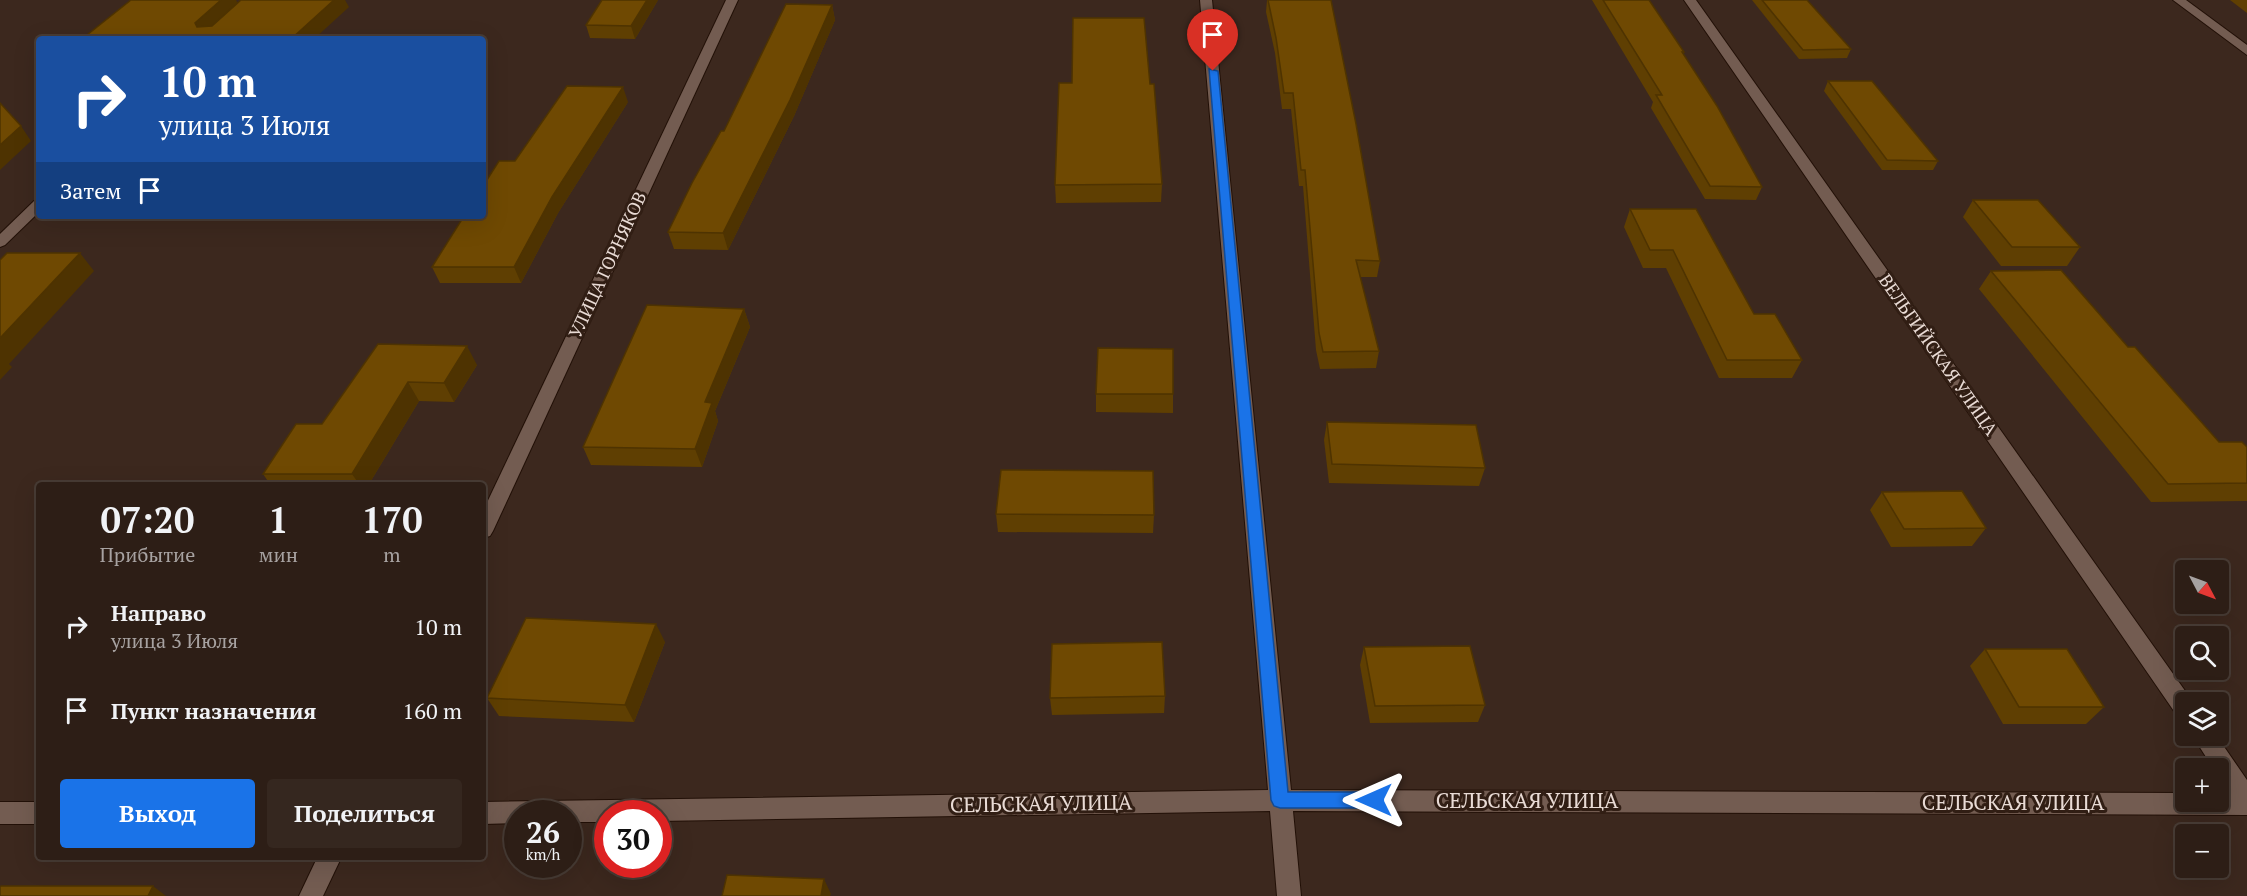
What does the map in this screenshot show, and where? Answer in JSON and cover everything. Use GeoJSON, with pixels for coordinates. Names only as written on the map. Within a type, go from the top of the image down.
{"type":"FeatureCollection","features":[{"type":"Feature","properties":{"kind":"street","name":"УЛИЦА ГОРНЯКОВ"},"geometry":{"type":"LineString","coordinates":[[486,525],[732,0]]}},
{"type":"Feature","properties":{"kind":"street"},"geometry":{"type":"LineString","coordinates":[[1206,0],[1289,896]]}},
{"type":"Feature","properties":{"kind":"street","name":"ВЕЛЬГИЙСКАЯ УЛИЦА"},"geometry":{"type":"LineString","coordinates":[[1690,0],[2175,694]]}},
{"type":"Feature","properties":{"kind":"street"},"geometry":{"type":"LineString","coordinates":[[2179,0],[2247,51]]}},
{"type":"Feature","properties":{"kind":"street"},"geometry":{"type":"LineString","coordinates":[[0,242],[36,207]]}},
{"type":"Feature","properties":{"kind":"street"},"geometry":{"type":"LineString","coordinates":[[2211,746],[2247,799]]}},
{"type":"Feature","properties":{"kind":"street","name":"СЕЛЬСКАЯ УЛИЦА"},"geometry":{"type":"LineString","coordinates":[[486,813],[1280,800],[2247,804]]}},
{"type":"Feature","properties":{"kind":"street"},"geometry":{"type":"LineString","coordinates":[[0,813],[36,813]]}},
{"type":"Feature","properties":{"kind":"street"},"geometry":{"type":"LineString","coordinates":[[311,896],[328,860]]}},
{"type":"Feature","properties":{"kind":"building"},"geometry":{"type":"Polygon","coordinates":[[[131,0],[221,0],[195,23],[197,27],[212,26],[241,0],[334,0],[294,36],[86,36],[131,0]]]}},
{"type":"Feature","properties":{"kind":"building"},"geometry":{"type":"Polygon","coordinates":[[[602,0],[647,0],[631,26],[586,25],[602,0]]]}},
{"type":"Feature","properties":{"kind":"building"},"geometry":{"type":"Polygon","coordinates":[[[1268,0],[1331,0],[1380,261],[1356,260],[1379,351],[1323,352],[1319,333],[1305,170],[1301,170],[1293,93],[1284,93],[1268,0]]]}},
{"type":"Feature","properties":{"kind":"building"},"geometry":{"type":"Polygon","coordinates":[[[1603,0],[1649,0],[1717,106],[1762,187],[1710,186],[1656,95],[1662,95],[1603,0]]]}},
{"type":"Feature","properties":{"kind":"building"},"geometry":{"type":"Polygon","coordinates":[[[1762,0],[1807,0],[1851,49],[1803,50],[1762,0]]]}},
{"type":"Feature","properties":{"kind":"building"},"geometry":{"type":"Polygon","coordinates":[[[786,4],[832,5],[790,100],[723,233],[668,232],[692,183],[721,131],[724,131],[786,4]]]}},
{"type":"Feature","properties":{"kind":"building"},"geometry":{"type":"Polygon","coordinates":[[[1073,18],[1144,18],[1150,84],[1154,84],[1162,184],[1055,185],[1059,83],[1072,83],[1073,18]]]}},
{"type":"Feature","properties":{"kind":"building"},"geometry":{"type":"Polygon","coordinates":[[[1828,81],[1872,81],[1938,161],[1887,160],[1828,81]]]}},
{"type":"Feature","properties":{"kind":"building"},"geometry":{"type":"Polygon","coordinates":[[[567,86],[623,87],[552,197],[514,267],[432,267],[462,219],[486,219],[486,181],[499,161],[515,161],[567,86]]]}},
{"type":"Feature","properties":{"kind":"building"},"geometry":{"type":"Polygon","coordinates":[[[0,103],[21,126],[0,145],[0,103]]]}},
{"type":"Feature","properties":{"kind":"building"},"geometry":{"type":"Polygon","coordinates":[[[1973,200],[2038,200],[2080,247],[2012,247],[1973,200]]]}},
{"type":"Feature","properties":{"kind":"building"},"geometry":{"type":"Polygon","coordinates":[[[1630,209],[1696,209],[1754,314],[1775,314],[1802,360],[1727,360],[1673,250],[1650,250],[1630,209]]]}},
{"type":"Feature","properties":{"kind":"building"},"geometry":{"type":"Polygon","coordinates":[[[7,253],[80,253],[0,338],[0,260],[7,253]]]}},
{"type":"Feature","properties":{"kind":"building"},"geometry":{"type":"Polygon","coordinates":[[[2061,270],[2128,347],[2135,347],[2219,442],[2242,442],[2247,447],[2247,483],[2168,484],[1991,271],[2061,270]]]}},
{"type":"Feature","properties":{"kind":"building"},"geometry":{"type":"Polygon","coordinates":[[[647,305],[744,309],[705,402],[712,403],[695,449],[583,447],[647,305]]]}},
{"type":"Feature","properties":{"kind":"building"},"geometry":{"type":"Polygon","coordinates":[[[378,344],[467,346],[444,383],[408,382],[352,474],[263,474],[296,424],[322,424],[378,344]]]}},
{"type":"Feature","properties":{"kind":"building"},"geometry":{"type":"Polygon","coordinates":[[[1098,348],[1173,349],[1173,394],[1096,394],[1098,348]]]}},
{"type":"Feature","properties":{"kind":"building"},"geometry":{"type":"Polygon","coordinates":[[[1327,422],[1476,425],[1485,468],[1332,464],[1327,422]]]}},
{"type":"Feature","properties":{"kind":"building"},"geometry":{"type":"Polygon","coordinates":[[[1001,470],[1153,471],[1154,515],[996,514],[1001,470]]]}},
{"type":"Feature","properties":{"kind":"building"},"geometry":{"type":"Polygon","coordinates":[[[1962,491],[1986,528],[1904,529],[1882,492],[1962,491]]]}},
{"type":"Feature","properties":{"kind":"building"},"geometry":{"type":"Polygon","coordinates":[[[526,618],[656,624],[625,705],[487,698],[526,618]]]}},
{"type":"Feature","properties":{"kind":"building"},"geometry":{"type":"Polygon","coordinates":[[[1162,642],[1165,696],[1050,698],[1052,644],[1162,642]]]}},
{"type":"Feature","properties":{"kind":"building"},"geometry":{"type":"Polygon","coordinates":[[[1470,646],[1485,705],[1375,706],[1364,647],[1470,646]]]}},
{"type":"Feature","properties":{"kind":"building"},"geometry":{"type":"Polygon","coordinates":[[[1985,649],[2067,649],[2104,707],[2019,707],[1985,649]]]}},
{"type":"Feature","properties":{"kind":"building"},"geometry":{"type":"Polygon","coordinates":[[[727,875],[824,879],[821,896],[722,896],[727,875]]]}},
{"type":"Feature","properties":{"kind":"building"},"geometry":{"type":"Polygon","coordinates":[[[1,886],[153,886],[148,896],[0,896],[1,886]]]}},
{"type":"Feature","properties":{"kind":"route"},"geometry":{"type":"LineString","coordinates":[[1213,71],[1280,800],[1374,800]]}}]}
